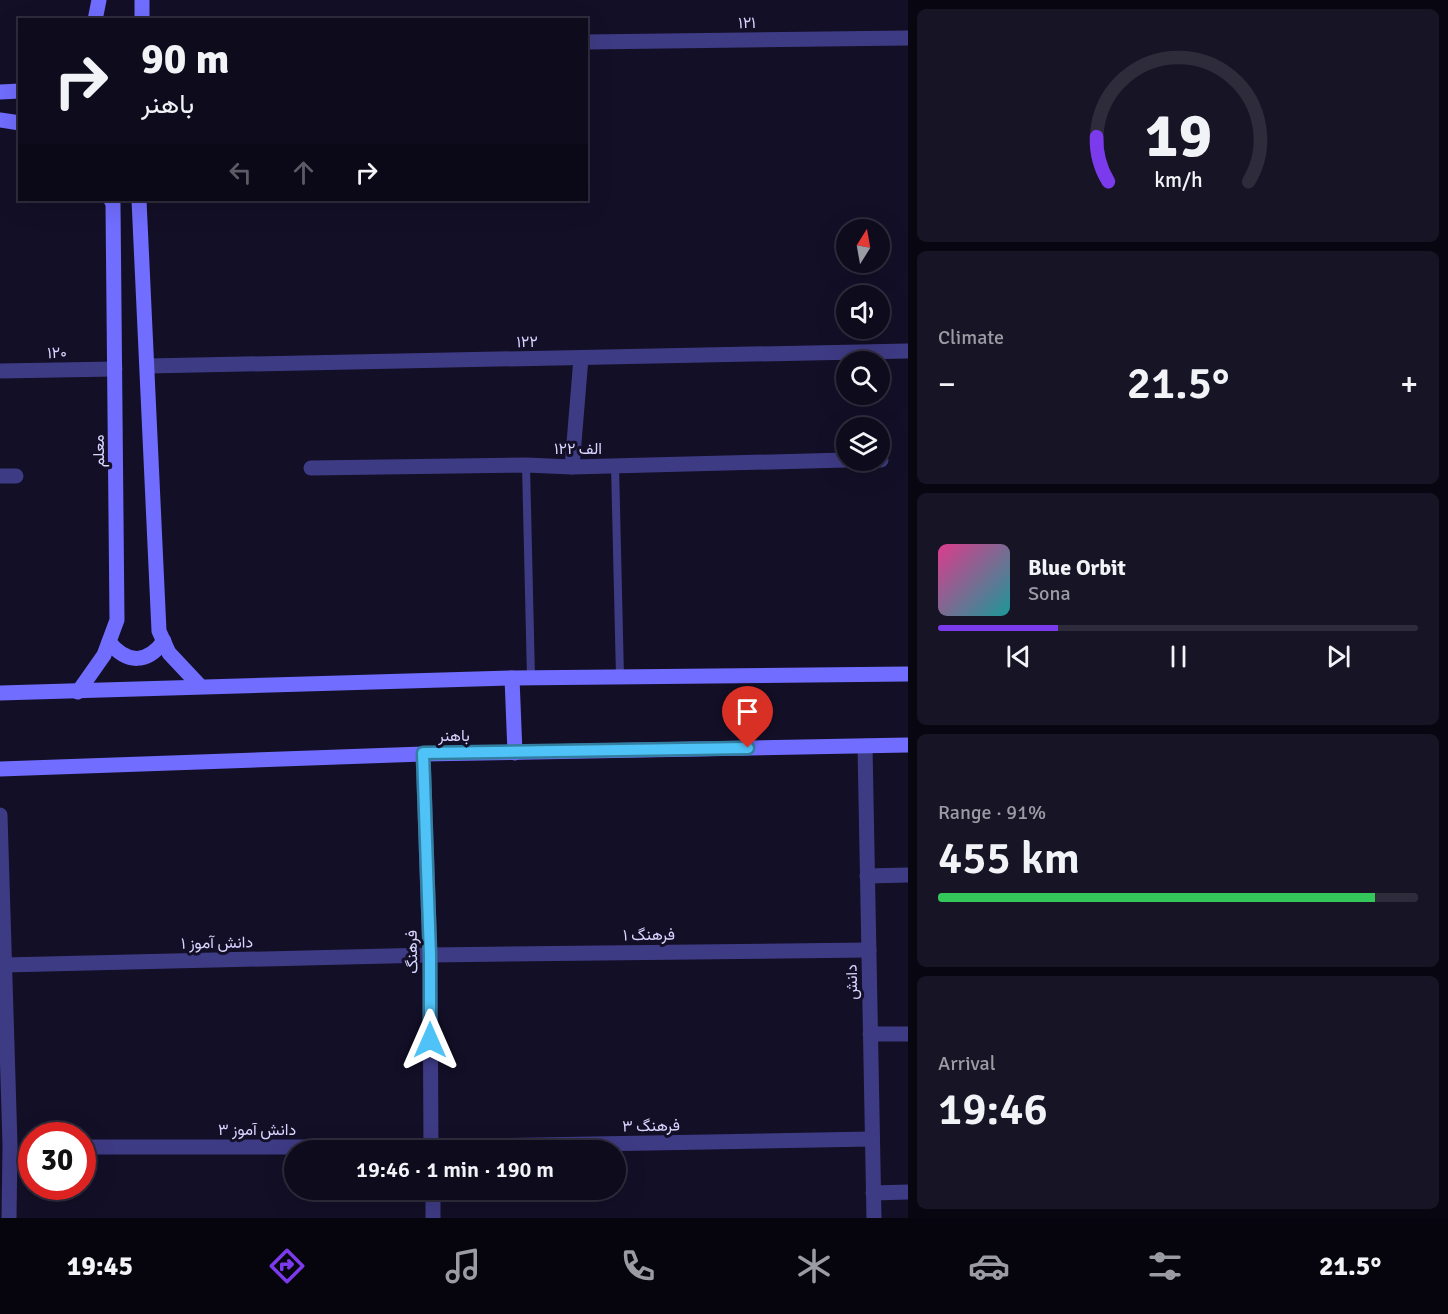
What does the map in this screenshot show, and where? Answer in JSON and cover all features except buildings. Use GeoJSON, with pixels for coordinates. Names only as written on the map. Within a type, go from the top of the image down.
{"type":"FeatureCollection","features":[{"type":"Feature","properties":{"kind":"main road"},"geometry":{"type":"LineString","coordinates":[[95,18],[99,0]]}},
{"type":"Feature","properties":{"kind":"main road"},"geometry":{"type":"LineString","coordinates":[[142,0],[142,18]]}},
{"type":"Feature","properties":{"kind":"main road"},"geometry":{"type":"LineString","coordinates":[[0,92],[18,91]]}},
{"type":"Feature","properties":{"kind":"main road"},"geometry":{"type":"LineString","coordinates":[[0,120],[18,123]]}},
{"type":"Feature","properties":{"kind":"main road","name":"معلم"},"geometry":{"type":"LineString","coordinates":[[78,692],[104,655],[117,620],[112,201]]}},
{"type":"Feature","properties":{"kind":"main road"},"geometry":{"type":"LineString","coordinates":[[139,201],[159,632],[169,653],[200,687]]}},
{"type":"Feature","properties":{"kind":"main road"},"geometry":{"type":"LineString","coordinates":[[110,642],[118,653],[130,658],[144,658],[156,652],[164,641]]}},
{"type":"Feature","properties":{"kind":"main road"},"geometry":{"type":"LineString","coordinates":[[0,693],[512,678],[908,674]]}},
{"type":"Feature","properties":{"kind":"main road"},"geometry":{"type":"LineString","coordinates":[[512,678],[515,753]]}},
{"type":"Feature","properties":{"kind":"main road","name":"باهنر"},"geometry":{"type":"LineString","coordinates":[[0,768],[423,753],[908,745]]}},
{"type":"Feature","properties":{"kind":"street","name":"۱۲۱"},"geometry":{"type":"LineString","coordinates":[[588,42],[908,38]]}},
{"type":"Feature","properties":{"kind":"street","name":"۱۲۲"},"geometry":{"type":"LineString","coordinates":[[148,366],[908,351]]}},
{"type":"Feature","properties":{"kind":"street"},"geometry":{"type":"LineString","coordinates":[[572,467],[581,358]]}},
{"type":"Feature","properties":{"kind":"street","name":"۱۲۰"},"geometry":{"type":"LineString","coordinates":[[0,371],[115,369]]}},
{"type":"Feature","properties":{"kind":"street","name":"۱۲۲ الف"},"geometry":{"type":"LineString","coordinates":[[311,468],[526,465],[572,467],[836,460]]}},
{"type":"Feature","properties":{"kind":"street"},"geometry":{"type":"LineString","coordinates":[[0,476],[16,476]]}},
{"type":"Feature","properties":{"kind":"street","name":"دانش"},"geometry":{"type":"LineString","coordinates":[[865,746],[874,1218]]}},
{"type":"Feature","properties":{"kind":"street","name":"فرهنگ"},"geometry":{"type":"LineString","coordinates":[[423,753],[430,955],[431,1140]]}},
{"type":"Feature","properties":{"kind":"street"},"geometry":{"type":"LineString","coordinates":[[0,815],[10,1145],[9,1218]]}},
{"type":"Feature","properties":{"kind":"street"},"geometry":{"type":"LineString","coordinates":[[867,876],[908,875]]}},
{"type":"Feature","properties":{"kind":"street","name":"فرهنگ ۱"},"geometry":{"type":"LineString","coordinates":[[430,955],[869,950]]}},
{"type":"Feature","properties":{"kind":"street","name":"دانش آموز ۱"},"geometry":{"type":"LineString","coordinates":[[4,965],[430,955]]}},
{"type":"Feature","properties":{"kind":"street"},"geometry":{"type":"LineString","coordinates":[[870,1034],[908,1034]]}},
{"type":"Feature","properties":{"kind":"street","name":"فرهنگ ۳"},"geometry":{"type":"LineString","coordinates":[[626,1145],[873,1139]]}},
{"type":"Feature","properties":{"kind":"street","name":"دانش آموز ۳"},"geometry":{"type":"LineString","coordinates":[[96,1147],[284,1148]]}},
{"type":"Feature","properties":{"kind":"street"},"geometry":{"type":"LineString","coordinates":[[873,1193],[908,1192]]}},
{"type":"Feature","properties":{"kind":"street"},"geometry":{"type":"LineString","coordinates":[[433,1200],[434,1218]]}},
{"type":"Feature","properties":{"kind":"lane"},"geometry":{"type":"LineString","coordinates":[[526,465],[531,678]]}},
{"type":"Feature","properties":{"kind":"lane"},"geometry":{"type":"LineString","coordinates":[[615,465],[620,677]]}},
{"type":"Feature","properties":{"kind":"route"},"geometry":{"type":"LineString","coordinates":[[430,1040],[430,955],[423,753],[748,748]]}}]}
